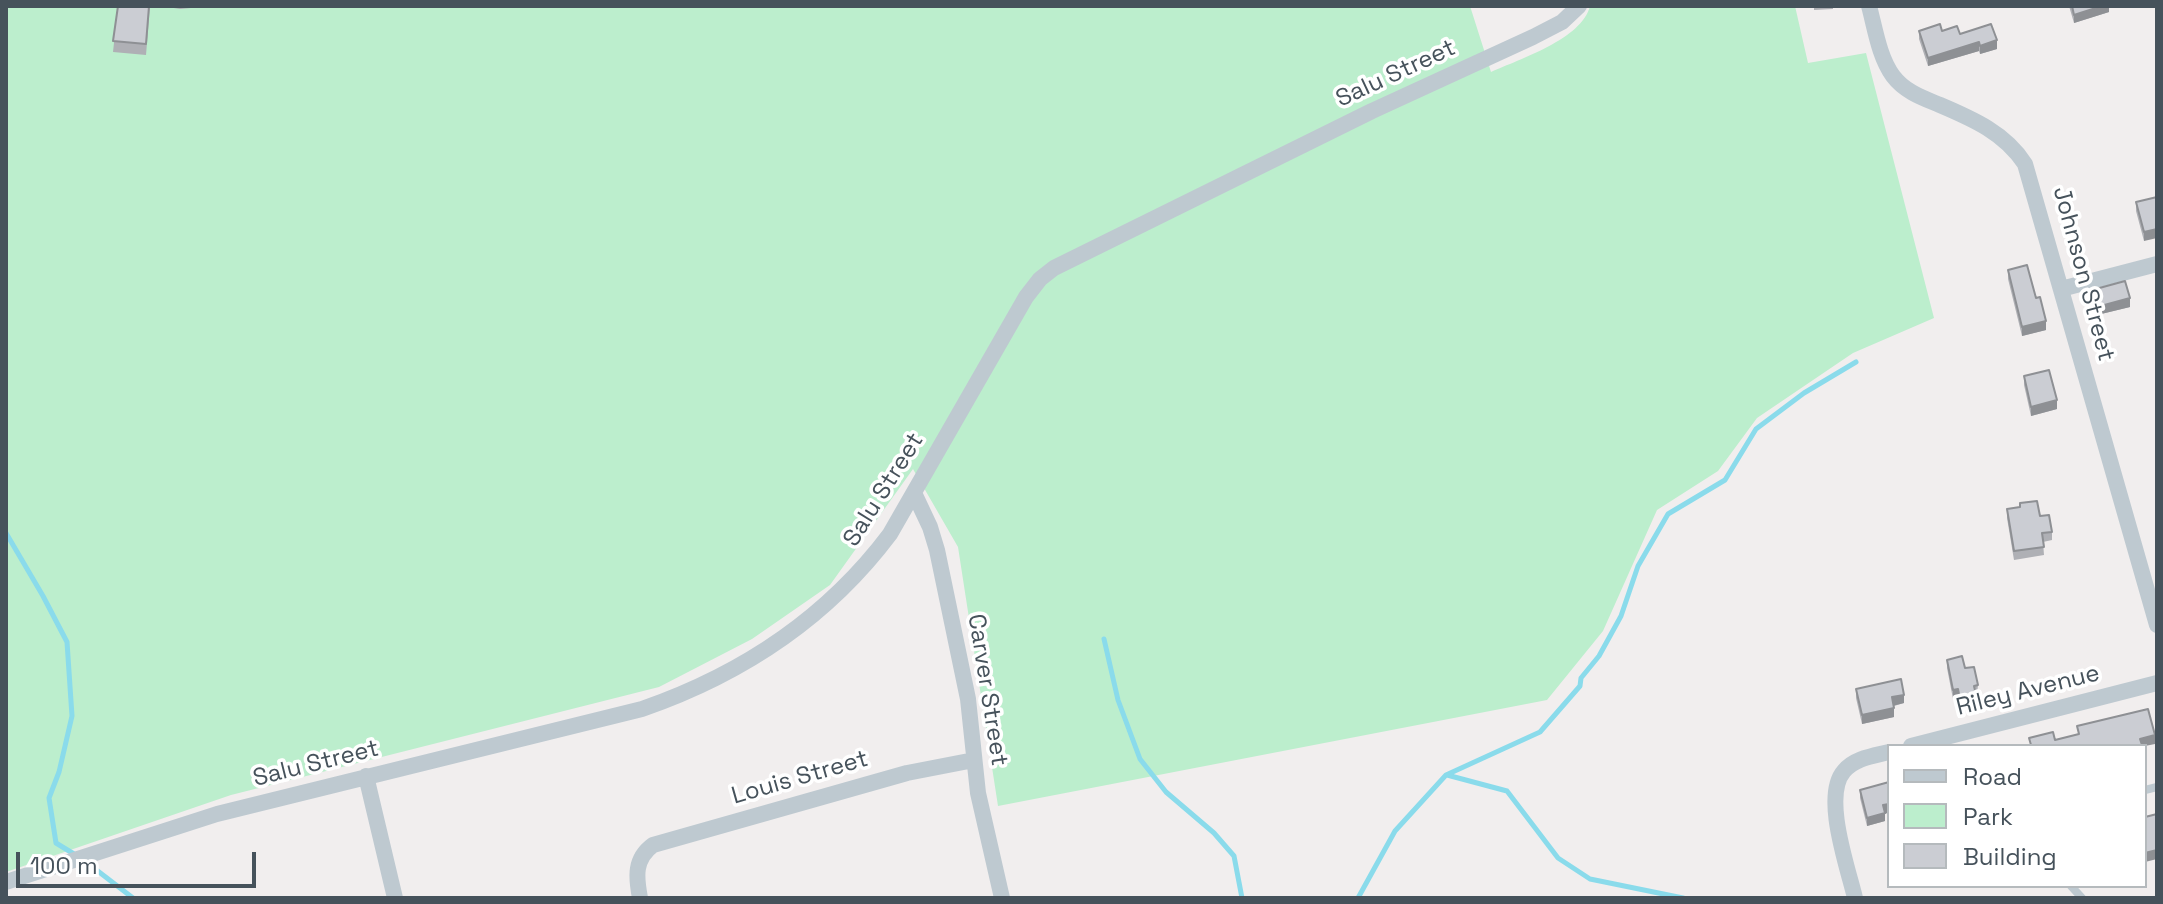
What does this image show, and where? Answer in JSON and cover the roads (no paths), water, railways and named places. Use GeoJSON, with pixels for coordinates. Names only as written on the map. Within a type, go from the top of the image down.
{"type":"FeatureCollection","features":[{"type":"Feature","properties":{"kind":"street","name":"Johnson Street"},"geometry":{"type":"LineString","coordinates":[[1869,6],[1884,59],[1900,84],[1985,126],[2016,150],[2033,183],[2157,625]]}},
{"type":"Feature","properties":{"kind":"street","name":"Salu Street"},"geometry":{"type":"LineString","coordinates":[[6,882],[171,827],[642,709],[715,680],[772,646],[838,593],[872,558],[890,534],[1026,297],[1040,279],[1054,268],[1372,111],[1533,37],[1576,10]]}},
{"type":"Feature","properties":{"kind":"street"},"geometry":{"type":"LineString","coordinates":[[2061,289],[2157,264]]}},
{"type":"Feature","properties":{"kind":"street","name":"Carver Street"},"geometry":{"type":"LineString","coordinates":[[914,493],[937,550],[968,699],[987,841],[1002,898]]}},
{"type":"Feature","properties":{"kind":"street","name":"Riley Avenue"},"geometry":{"type":"LineString","coordinates":[[1919,744],[2157,683]]}},
{"type":"Feature","properties":{"kind":"street"},"geometry":{"type":"LineString","coordinates":[[1855,898],[1835,806],[1836,786],[1844,770],[1852,763],[1887,753]]}},
{"type":"Feature","properties":{"kind":"street","name":"Louis Street"},"geometry":{"type":"LineString","coordinates":[[640,898],[637,870],[643,853],[662,842],[907,773],[974,760]]}},
{"type":"Feature","properties":{"kind":"street"},"geometry":{"type":"LineString","coordinates":[[366,776],[395,898]]}},
{"type":"Feature","properties":{"kind":"waterway"},"geometry":{"type":"LineString","coordinates":[[1358,898],[1395,831],[1446,775],[1540,732],[1580,686],[1581,678],[1599,656],[1621,616],[1638,566],[1668,514],[1725,480],[1756,429],[1804,393],[1856,362]]}},
{"type":"Feature","properties":{"kind":"waterway"},"geometry":{"type":"LineString","coordinates":[[6,533],[67,642],[72,716],[59,772],[49,798],[56,843],[74,854]]}},
{"type":"Feature","properties":{"kind":"waterway"},"geometry":{"type":"LineString","coordinates":[[1104,639],[1118,700],[1140,759],[1166,792],[1214,833],[1234,856],[1242,898]]}},
{"type":"Feature","properties":{"kind":"waterway"},"geometry":{"type":"LineString","coordinates":[[1447,775],[1507,791],[1558,858],[1590,879],[1683,898]]}},
{"type":"Feature","properties":{"kind":"waterway"},"geometry":{"type":"LineString","coordinates":[[86,862],[133,898]]}}]}
